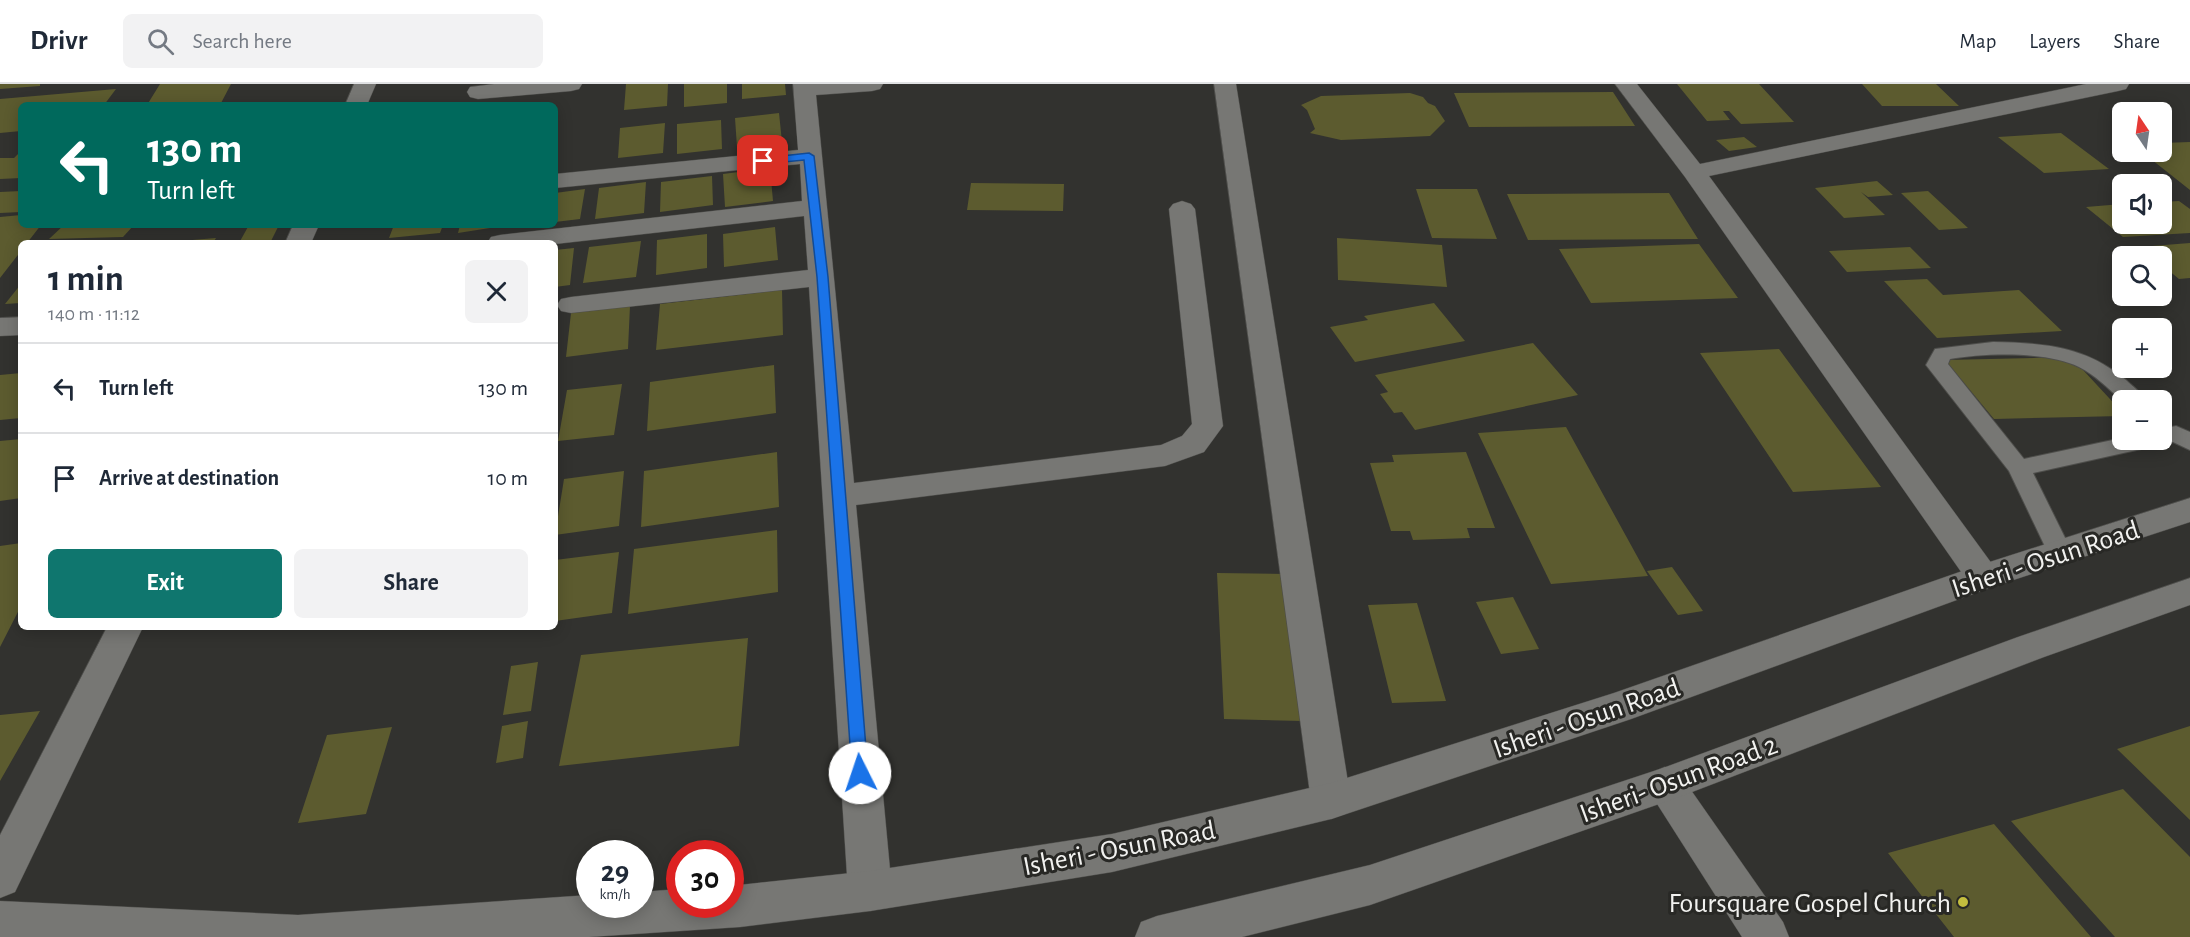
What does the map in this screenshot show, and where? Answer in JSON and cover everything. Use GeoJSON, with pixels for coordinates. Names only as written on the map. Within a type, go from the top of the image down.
{"type":"FeatureCollection","features":[{"type":"Feature","properties":{"kind":"street"},"geometry":{"type":"LineString","coordinates":[[357,102],[365,84]]}},
{"type":"Feature","properties":{"kind":"street"},"geometry":{"type":"LineString","coordinates":[[478,92],[571,84]]}},
{"type":"Feature","properties":{"kind":"street"},"geometry":{"type":"LineString","coordinates":[[870,891],[805,86],[872,84]]}},
{"type":"Feature","properties":{"kind":"street"},"geometry":{"type":"LineString","coordinates":[[1225,84],[1331,801]]}},
{"type":"Feature","properties":{"kind":"street"},"geometry":{"type":"LineString","coordinates":[[1626,84],[1694,172],[1983,577]]}},
{"type":"Feature","properties":{"kind":"street"},"geometry":{"type":"LineString","coordinates":[[1694,172],[2061,90],[2118,84]]}},
{"type":"Feature","properties":{"kind":"street"},"geometry":{"type":"LineString","coordinates":[[558,181],[809,156]]}},
{"type":"Feature","properties":{"kind":"street"},"geometry":{"type":"LineString","coordinates":[[526,240],[816,207]]}},
{"type":"Feature","properties":{"kind":"street"},"geometry":{"type":"LineString","coordinates":[[839,496],[1165,455],[1193,444],[1208,426],[1182,209]]}},
{"type":"Feature","properties":{"kind":"street"},"geometry":{"type":"LineString","coordinates":[[571,305],[822,277]]}},
{"type":"Feature","properties":{"kind":"street"},"geometry":{"type":"LineString","coordinates":[[0,327],[18,326]]}},
{"type":"Feature","properties":{"kind":"street","name":"Isheri - Osun Road"},"geometry":{"type":"LineString","coordinates":[[0,922],[298,936],[740,906],[870,891],[1112,853],[1331,801],[1617,708],[1983,577],[2190,510]]}},
{"type":"Feature","properties":{"kind":"street","name":"Isheri- Osun Road 2"},"geometry":{"type":"LineString","coordinates":[[1157,937],[1370,885],[1665,784],[2031,646],[2190,591]]}},
{"type":"Feature","properties":{"kind":"street"},"geometry":{"type":"LineString","coordinates":[[0,878],[124,630]]}},
{"type":"Feature","properties":{"kind":"street"},"geometry":{"type":"LineString","coordinates":[[1665,784],[1767,937]]}},
{"type":"Feature","properties":{"kind":"lane"},"geometry":{"type":"LineString","coordinates":[[2060,552],[2019,468],[1937,365],[1942,354],[1960,350],[2062,352],[2093,366],[2123,390]]}},
{"type":"Feature","properties":{"kind":"lane"},"geometry":{"type":"LineString","coordinates":[[2019,468],[2112,448]]}},
{"type":"Feature","properties":{"kind":"building"},"geometry":{"type":"Polygon","coordinates":[[[0,84],[40,84],[40,86],[0,89],[0,84]]]}},
{"type":"Feature","properties":{"kind":"building"},"geometry":{"type":"Polygon","coordinates":[[[160,84],[231,84],[222,102],[149,102],[160,84]]]}},
{"type":"Feature","properties":{"kind":"building"},"geometry":{"type":"Polygon","coordinates":[[[626,84],[668,84],[667,106],[624,110],[626,84]]]}},
{"type":"Feature","properties":{"kind":"building"},"geometry":{"type":"Polygon","coordinates":[[[684,84],[727,84],[727,103],[684,107],[684,84]]]}},
{"type":"Feature","properties":{"kind":"building"},"geometry":{"type":"Polygon","coordinates":[[[742,84],[785,84],[786,95],[742,99],[742,84]]]}},
{"type":"Feature","properties":{"kind":"building"},"geometry":{"type":"Polygon","coordinates":[[[1677,84],[1759,84],[1794,122],[1741,124],[1729,111],[1723,111],[1730,120],[1707,121],[1677,84]]]}},
{"type":"Feature","properties":{"kind":"building"},"geometry":{"type":"Polygon","coordinates":[[[1862,84],[1936,84],[1959,106],[1882,106],[1862,84]]]}},
{"type":"Feature","properties":{"kind":"building"},"geometry":{"type":"Polygon","coordinates":[[[116,89],[106,102],[18,102],[18,131],[0,133],[0,99],[116,89]]]}},
{"type":"Feature","properties":{"kind":"building"},"geometry":{"type":"Polygon","coordinates":[[[1613,92],[1635,126],[1469,127],[1454,93],[1613,92]]]}},
{"type":"Feature","properties":{"kind":"building"},"geometry":{"type":"Polygon","coordinates":[[[1410,93],[1423,97],[1435,106],[1445,121],[1430,136],[1341,140],[1310,133],[1315,129],[1307,110],[1301,105],[1321,96],[1410,93]]]}},
{"type":"Feature","properties":{"kind":"building"},"geometry":{"type":"Polygon","coordinates":[[[779,113],[782,142],[737,147],[735,118],[779,113]]]}},
{"type":"Feature","properties":{"kind":"building"},"geometry":{"type":"Polygon","coordinates":[[[721,120],[722,149],[677,154],[677,124],[721,120]]]}},
{"type":"Feature","properties":{"kind":"building"},"geometry":{"type":"Polygon","coordinates":[[[665,123],[663,153],[618,158],[620,128],[665,123]]]}},
{"type":"Feature","properties":{"kind":"building"},"geometry":{"type":"Polygon","coordinates":[[[2061,133],[2109,169],[2044,173],[1998,137],[2061,133]]]}},
{"type":"Feature","properties":{"kind":"building"},"geometry":{"type":"Polygon","coordinates":[[[1744,137],[1757,147],[1729,151],[1716,140],[1744,137]]]}},
{"type":"Feature","properties":{"kind":"building"},"geometry":{"type":"Polygon","coordinates":[[[2190,142],[2190,190],[2155,162],[2172,162],[2172,143],[2190,142]]]}},
{"type":"Feature","properties":{"kind":"building"},"geometry":{"type":"Polygon","coordinates":[[[18,154],[18,178],[0,179],[0,158],[14,158],[18,154]]]}},
{"type":"Feature","properties":{"kind":"building"},"geometry":{"type":"Polygon","coordinates":[[[770,168],[773,201],[725,207],[723,174],[770,168]]]}},
{"type":"Feature","properties":{"kind":"building"},"geometry":{"type":"Polygon","coordinates":[[[712,176],[713,205],[660,212],[661,182],[712,176]]]}},
{"type":"Feature","properties":{"kind":"building"},"geometry":{"type":"Polygon","coordinates":[[[1877,181],[1893,195],[1868,197],[1861,192],[1885,215],[1844,218],[1815,188],[1877,181]]]}},
{"type":"Feature","properties":{"kind":"building"},"geometry":{"type":"Polygon","coordinates":[[[646,182],[644,213],[595,219],[599,188],[646,182]]]}},
{"type":"Feature","properties":{"kind":"building"},"geometry":{"type":"Polygon","coordinates":[[[971,183],[1064,184],[1063,211],[967,210],[971,183]]]}},
{"type":"Feature","properties":{"kind":"building"},"geometry":{"type":"Polygon","coordinates":[[[585,189],[580,219],[558,222],[558,193],[585,189]]]}},
{"type":"Feature","properties":{"kind":"building"},"geometry":{"type":"Polygon","coordinates":[[[1416,189],[1477,189],[1497,239],[1432,238],[1416,189]]]}},
{"type":"Feature","properties":{"kind":"building"},"geometry":{"type":"Polygon","coordinates":[[[18,191],[18,212],[0,213],[0,192],[18,191]]]}},
{"type":"Feature","properties":{"kind":"building"},"geometry":{"type":"Polygon","coordinates":[[[1928,191],[1968,228],[1939,230],[1901,193],[1928,191]]]}},
{"type":"Feature","properties":{"kind":"building"},"geometry":{"type":"Polygon","coordinates":[[[1669,193],[1698,239],[1528,240],[1507,194],[1669,193]]]}},
{"type":"Feature","properties":{"kind":"building"},"geometry":{"type":"Polygon","coordinates":[[[2172,201],[2179,201],[2190,209],[2190,233],[2123,237],[2119,234],[2172,234],[2172,201]]]}},
{"type":"Feature","properties":{"kind":"building"},"geometry":{"type":"Polygon","coordinates":[[[2112,205],[2112,228],[2086,207],[2112,205]]]}},
{"type":"Feature","properties":{"kind":"building"},"geometry":{"type":"Polygon","coordinates":[[[18,215],[18,228],[39,228],[29,240],[18,240],[18,255],[0,278],[0,217],[18,215]]]}},
{"type":"Feature","properties":{"kind":"building"},"geometry":{"type":"Polygon","coordinates":[[[775,227],[778,260],[724,267],[723,234],[775,227]]]}},
{"type":"Feature","properties":{"kind":"building"},"geometry":{"type":"Polygon","coordinates":[[[61,228],[131,228],[123,237],[49,239],[61,228]]]}},
{"type":"Feature","properties":{"kind":"building"},"geometry":{"type":"Polygon","coordinates":[[[247,228],[278,228],[272,240],[241,240],[247,228]]]}},
{"type":"Feature","properties":{"kind":"building"},"geometry":{"type":"Polygon","coordinates":[[[393,228],[442,228],[440,233],[389,238],[393,228]]]}},
{"type":"Feature","properties":{"kind":"building"},"geometry":{"type":"Polygon","coordinates":[[[459,228],[490,228],[458,233],[459,228]]]}},
{"type":"Feature","properties":{"kind":"building"},"geometry":{"type":"Polygon","coordinates":[[[707,234],[707,268],[656,275],[657,240],[707,234]]]}},
{"type":"Feature","properties":{"kind":"building"},"geometry":{"type":"Polygon","coordinates":[[[216,238],[215,240],[192,240],[216,238]]]}},
{"type":"Feature","properties":{"kind":"building"},"geometry":{"type":"Polygon","coordinates":[[[1337,238],[1442,245],[1447,287],[1338,280],[1337,238]]]}},
{"type":"Feature","properties":{"kind":"building"},"geometry":{"type":"Polygon","coordinates":[[[641,241],[636,277],[583,283],[589,247],[641,241]]]}},
{"type":"Feature","properties":{"kind":"building"},"geometry":{"type":"Polygon","coordinates":[[[2190,243],[2190,278],[2179,279],[2172,273],[2172,246],[2152,246],[2190,243]]]}},
{"type":"Feature","properties":{"kind":"building"},"geometry":{"type":"Polygon","coordinates":[[[1699,244],[1738,298],[1591,303],[1559,249],[1699,244]]]}},
{"type":"Feature","properties":{"kind":"building"},"geometry":{"type":"Polygon","coordinates":[[[1910,247],[1931,268],[1847,272],[1829,251],[1910,247]]]}},
{"type":"Feature","properties":{"kind":"building"},"geometry":{"type":"Polygon","coordinates":[[[574,248],[570,285],[558,287],[558,250],[574,248]]]}},
{"type":"Feature","properties":{"kind":"building"},"geometry":{"type":"Polygon","coordinates":[[[1927,279],[1943,295],[2019,290],[2062,331],[1937,338],[1884,281],[1927,279]]]}},
{"type":"Feature","properties":{"kind":"building"},"geometry":{"type":"Polygon","coordinates":[[[18,288],[18,303],[5,304],[18,288]]]}},
{"type":"Feature","properties":{"kind":"building"},"geometry":{"type":"Polygon","coordinates":[[[782,290],[783,335],[656,350],[660,304],[782,290]]]}},
{"type":"Feature","properties":{"kind":"building"},"geometry":{"type":"Polygon","coordinates":[[[1434,303],[1465,341],[1355,362],[1330,327],[1368,320],[1364,316],[1434,303]]]}},
{"type":"Feature","properties":{"kind":"building"},"geometry":{"type":"Polygon","coordinates":[[[630,306],[628,349],[566,357],[571,313],[630,306]]]}},
{"type":"Feature","properties":{"kind":"building"},"geometry":{"type":"Polygon","coordinates":[[[1533,343],[1578,395],[1415,430],[1402,412],[1394,413],[1380,394],[1388,392],[1375,375],[1533,343]]]}},
{"type":"Feature","properties":{"kind":"building"},"geometry":{"type":"Polygon","coordinates":[[[1779,349],[1881,487],[1793,492],[1700,353],[1779,349]]]}},
{"type":"Feature","properties":{"kind":"building"},"geometry":{"type":"Polygon","coordinates":[[[2071,357],[2112,401],[2112,416],[1994,419],[1945,360],[2071,357]]]}},
{"type":"Feature","properties":{"kind":"building"},"geometry":{"type":"Polygon","coordinates":[[[774,365],[776,413],[647,431],[650,382],[774,365]]]}},
{"type":"Feature","properties":{"kind":"building"},"geometry":{"type":"Polygon","coordinates":[[[18,373],[18,418],[0,420],[0,375],[18,373]]]}},
{"type":"Feature","properties":{"kind":"building"},"geometry":{"type":"Polygon","coordinates":[[[622,384],[614,435],[558,441],[567,390],[622,384]]]}},
{"type":"Feature","properties":{"kind":"building"},"geometry":{"type":"Polygon","coordinates":[[[1566,427],[1648,576],[1551,584],[1478,433],[1566,427]]]}},
{"type":"Feature","properties":{"kind":"building"},"geometry":{"type":"Polygon","coordinates":[[[18,439],[18,498],[0,501],[0,441],[18,439]]]}},
{"type":"Feature","properties":{"kind":"building"},"geometry":{"type":"Polygon","coordinates":[[[777,452],[779,507],[641,527],[644,471],[777,452]]]}},
{"type":"Feature","properties":{"kind":"building"},"geometry":{"type":"Polygon","coordinates":[[[1466,452],[1495,528],[1467,528],[1470,538],[1413,540],[1410,531],[1391,531],[1370,463],[1394,462],[1392,455],[1466,452]]]}},
{"type":"Feature","properties":{"kind":"building"},"geometry":{"type":"Polygon","coordinates":[[[624,471],[619,526],[558,535],[558,516],[564,479],[624,471]]]}},
{"type":"Feature","properties":{"kind":"building"},"geometry":{"type":"Polygon","coordinates":[[[777,530],[778,592],[628,614],[634,549],[777,530]]]}},
{"type":"Feature","properties":{"kind":"building"},"geometry":{"type":"Polygon","coordinates":[[[18,543],[18,612],[0,647],[0,546],[18,543]]]}},
{"type":"Feature","properties":{"kind":"building"},"geometry":{"type":"Polygon","coordinates":[[[619,552],[612,613],[558,621],[558,560],[619,552]]]}},
{"type":"Feature","properties":{"kind":"building"},"geometry":{"type":"Polygon","coordinates":[[[1672,567],[1703,611],[1678,615],[1647,571],[1672,567]]]}},
{"type":"Feature","properties":{"kind":"building"},"geometry":{"type":"Polygon","coordinates":[[[1217,573],[1287,574],[1303,721],[1224,719],[1217,573]]]}},
{"type":"Feature","properties":{"kind":"building"},"geometry":{"type":"Polygon","coordinates":[[[1513,597],[1539,649],[1501,654],[1476,602],[1513,597]]]}},
{"type":"Feature","properties":{"kind":"building"},"geometry":{"type":"Polygon","coordinates":[[[1417,603],[1446,701],[1392,703],[1368,605],[1417,603]]]}},
{"type":"Feature","properties":{"kind":"building"},"geometry":{"type":"Polygon","coordinates":[[[748,638],[739,746],[559,766],[581,655],[748,638]]]}},
{"type":"Feature","properties":{"kind":"building"},"geometry":{"type":"Polygon","coordinates":[[[538,662],[531,711],[503,715],[511,666],[538,662]]]}},
{"type":"Feature","properties":{"kind":"building"},"geometry":{"type":"Polygon","coordinates":[[[40,711],[0,781],[0,715],[40,711]]]}},
{"type":"Feature","properties":{"kind":"building"},"geometry":{"type":"Polygon","coordinates":[[[528,721],[523,758],[496,763],[502,726],[528,721]]]}},
{"type":"Feature","properties":{"kind":"building"},"geometry":{"type":"Polygon","coordinates":[[[2190,726],[2190,820],[2117,749],[2190,726]]]}},
{"type":"Feature","properties":{"kind":"building"},"geometry":{"type":"Polygon","coordinates":[[[392,727],[366,814],[298,823],[327,735],[392,727]]]}},
{"type":"Feature","properties":{"kind":"building"},"geometry":{"type":"Polygon","coordinates":[[[2123,789],[2190,857],[2190,937],[2115,937],[2011,821],[2123,789]]]}},
{"type":"Feature","properties":{"kind":"building"},"geometry":{"type":"Polygon","coordinates":[[[1994,824],[2091,937],[1954,937],[1888,853],[1994,824]]]}},
{"type":"Feature","properties":{"kind":"place","name":"Foursquare Gospel Church"},"geometry":{"type":"Point","coordinates":[1963,902]}},
{"type":"Feature","properties":{"kind":"route"},"geometry":{"type":"LineString","coordinates":[[763,161],[809,156],[822,277],[860,773]]}}]}
